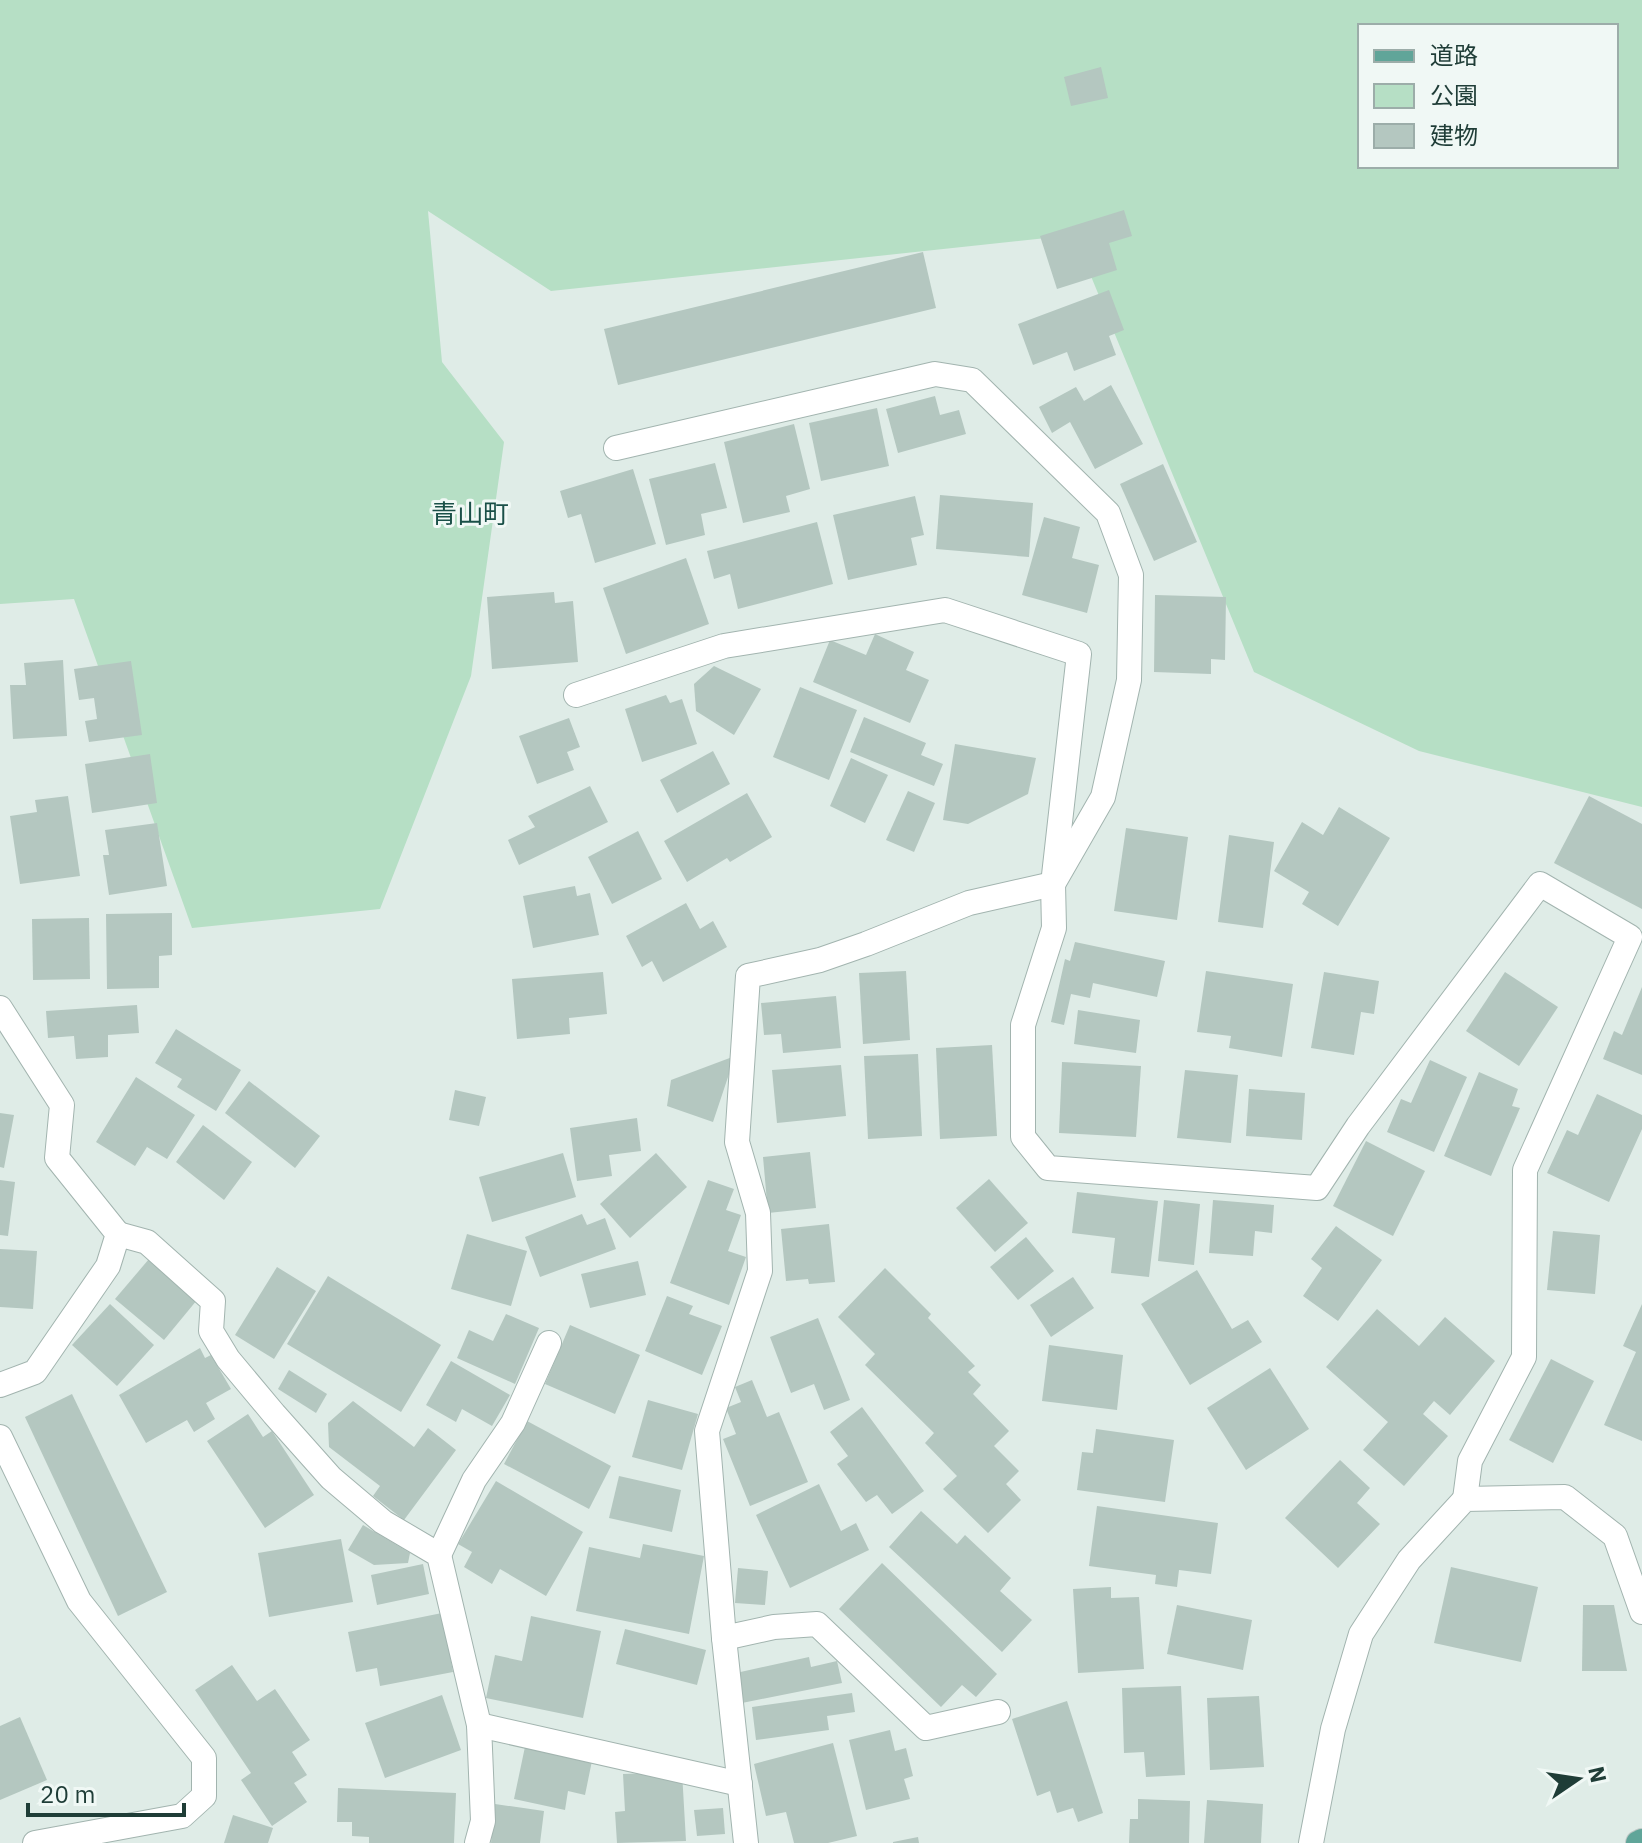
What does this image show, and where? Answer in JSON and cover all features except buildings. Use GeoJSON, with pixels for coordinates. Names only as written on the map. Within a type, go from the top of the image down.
{"type":"FeatureCollection","features":[{"type":"Feature","properties":{"kind":"street"},"geometry":{"type":"LineString","coordinates":[[616,448],[935,374],[972,380],[1108,513],[1131,575],[1129,680],[1103,797],[1053,884],[969,903],[820,960],[748,976],[737,1142],[758,1213],[760,1271],[707,1431],[724,1638],[746,1843]]}},
{"type":"Feature","properties":{"kind":"street"},"geometry":{"type":"LineString","coordinates":[[576,695],[724,646],[945,610],[1079,654],[1053,884],[1054,928],[1023,1025],[1023,1137],[1048,1168],[1317,1188],[1358,1126],[1540,884],[1630,937],[1525,1170],[1524,1357],[1470,1461],[1465,1499],[1409,1560],[1361,1634],[1333,1729],[1311,1843]]}},
{"type":"Feature","properties":{"kind":"street"},"geometry":{"type":"LineString","coordinates":[[0,1008],[62,1105],[57,1158],[118,1234],[147,1242],[213,1301],[211,1331],[228,1359],[331,1478],[383,1522],[439,1555]]}},
{"type":"Feature","properties":{"kind":"street"},"geometry":{"type":"LineString","coordinates":[[0,1385],[35,1372],[108,1266],[118,1234]]}},
{"type":"Feature","properties":{"kind":"street"},"geometry":{"type":"LineString","coordinates":[[477,1843],[483,1821],[479,1725],[439,1555],[474,1480],[513,1423],[549,1343]]}},
{"type":"Feature","properties":{"kind":"street"},"geometry":{"type":"LineString","coordinates":[[0,1437],[79,1601],[204,1758],[204,1796],[182,1816],[35,1843]]}},
{"type":"Feature","properties":{"kind":"street"},"geometry":{"type":"LineString","coordinates":[[1465,1499],[1565,1497],[1615,1536],[1642,1612]]}},
{"type":"Feature","properties":{"kind":"street"},"geometry":{"type":"LineString","coordinates":[[724,1638],[774,1627],[817,1624],[926,1728],[998,1712]]}},
{"type":"Feature","properties":{"kind":"street"},"geometry":{"type":"LineString","coordinates":[[479,1725],[740,1784]]}},
{"type":"Feature","properties":{"kind":"green space"},"geometry":{"type":"Polygon","coordinates":[[[0,0],[1642,0],[1642,807],[1419,751],[1254,672],[1074,235],[551,291],[428,211],[442,362],[504,442],[471,676],[380,909],[192,928],[74,599],[0,604],[0,0]]]}},
{"type":"Feature","properties":{"kind":"district","name":"青山町"},"geometry":{"type":"Point","coordinates":[470,513]}}]}
